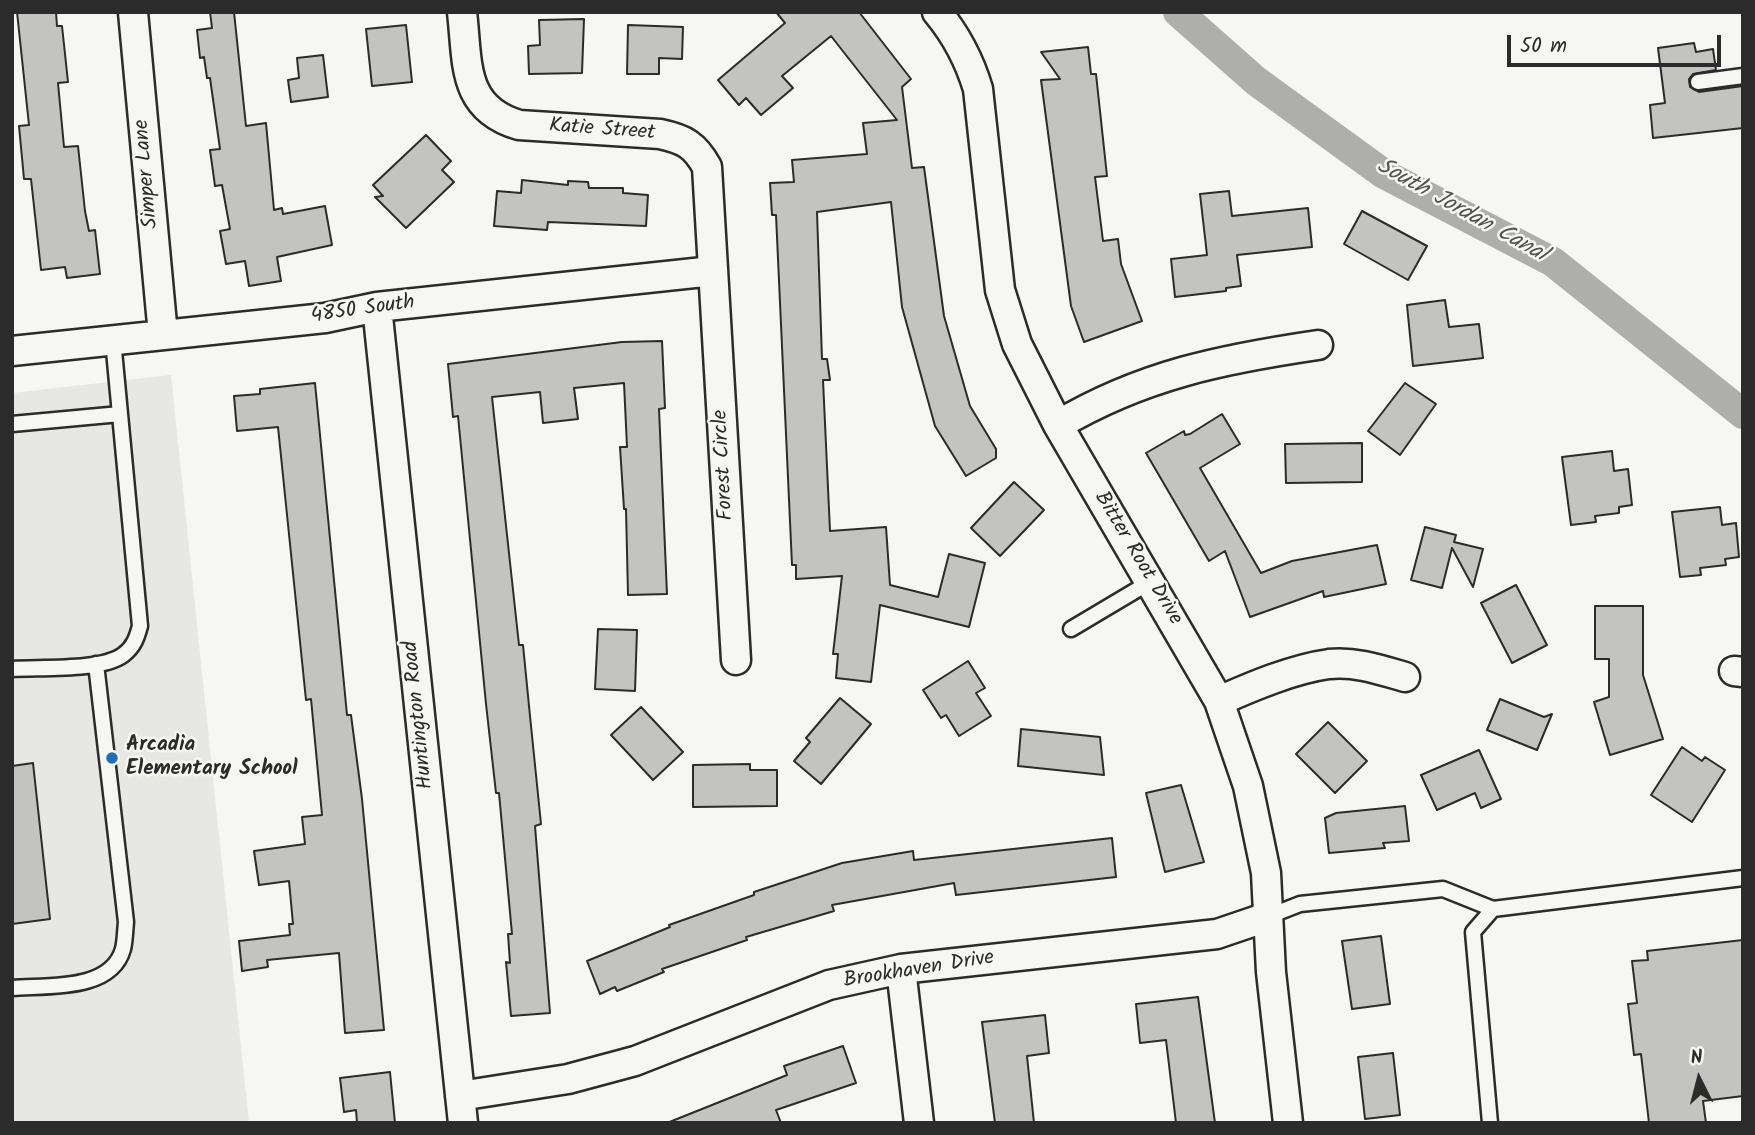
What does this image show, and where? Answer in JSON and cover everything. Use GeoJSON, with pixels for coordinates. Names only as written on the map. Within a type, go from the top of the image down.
{"type":"FeatureCollection","features":[{"type":"Feature","properties":{"kind":"street","name":"Simper Lane"},"geometry":{"type":"LineString","coordinates":[[132,12],[163,335]]}},
{"type":"Feature","properties":{"kind":"street","name":"Katie Street"},"geometry":{"type":"LineString","coordinates":[[463,12],[469,77],[484,108],[500,120],[519,125],[660,134],[681,139],[697,149],[707,167],[710,188],[713,271]]}},
{"type":"Feature","properties":{"kind":"street","name":"Bitter Root Drive"},"geometry":{"type":"LineString","coordinates":[[937,12],[955,34],[969,60],[978,89],[1000,290],[1017,344],[1058,425],[1219,701],[1238,753],[1266,873],[1267,917],[1288,1123]]}},
{"type":"Feature","properties":{"kind":"street","name":"4850 South"},"geometry":{"type":"LineString","coordinates":[[12,351],[325,318],[377,307],[713,271]]}},
{"type":"Feature","properties":{"kind":"street","name":"Forest Circle"},"geometry":{"type":"LineString","coordinates":[[713,271],[736,660]]}},
{"type":"Feature","properties":{"kind":"street","name":"Huntington Road"},"geometry":{"type":"LineString","coordinates":[[377,307],[462,1109]]}},
{"type":"Feature","properties":{"kind":"street"},"geometry":{"type":"LineString","coordinates":[[1058,425],[1099,401],[1156,378],[1235,357],[1318,345]]}},
{"type":"Feature","properties":{"kind":"street"},"geometry":{"type":"LineString","coordinates":[[1219,701],[1256,685],[1330,664],[1371,667],[1405,677]]}},
{"type":"Feature","properties":{"kind":"street","name":"Brookhaven Drive"},"geometry":{"type":"LineString","coordinates":[[462,1109],[546,1083],[635,1061],[829,985],[901,969],[1217,934],[1267,917]]}},
{"type":"Feature","properties":{"kind":"street"},"geometry":{"type":"LineString","coordinates":[[901,969],[919,1123]]}},
{"type":"Feature","properties":{"kind":"lane"},"geometry":{"type":"LineString","coordinates":[[1698,82],[1743,76]]}},
{"type":"Feature","properties":{"kind":"lane"},"geometry":{"type":"LineString","coordinates":[[12,669],[96,664],[122,656],[135,643],[140,626],[113,340]]}},
{"type":"Feature","properties":{"kind":"lane"},"geometry":{"type":"LineString","coordinates":[[12,424],[120,414]]}},
{"type":"Feature","properties":{"kind":"lane"},"geometry":{"type":"LineString","coordinates":[[1071,628],[1150,582]]}},
{"type":"Feature","properties":{"kind":"lane"},"geometry":{"type":"LineString","coordinates":[[12,988],[88,982],[109,970],[122,952],[127,922],[96,664]]}},
{"type":"Feature","properties":{"kind":"lane"},"geometry":{"type":"LineString","coordinates":[[1267,917],[1300,904],[1443,889],[1493,909],[1743,878]]}},
{"type":"Feature","properties":{"kind":"lane"},"geometry":{"type":"LineString","coordinates":[[1490,1123],[1473,932],[1493,909]]}},
{"type":"Feature","properties":{"kind":"shaded area","name":"Arcadia Elementary School"},"geometry":{"type":"Polygon","coordinates":[[[171,375],[249,1123],[12,1123],[12,393],[171,375]]]}},
{"type":"Feature","properties":{"kind":"building"},"geometry":{"type":"Polygon","coordinates":[[[17,12],[56,12],[57,26],[62,26],[68,82],[58,83],[64,147],[78,146],[85,211],[89,231],[95,230],[100,274],[67,278],[65,267],[41,270],[31,179],[24,179],[19,126],[29,125],[17,12]]]}},
{"type":"Feature","properties":{"kind":"building"},"geometry":{"type":"Polygon","coordinates":[[[210,12],[234,12],[246,126],[266,123],[274,210],[282,208],[283,214],[325,206],[332,245],[277,257],[281,281],[249,286],[245,261],[226,264],[220,231],[230,229],[222,185],[215,186],[210,150],[220,149],[210,78],[207,78],[204,57],[200,58],[197,30],[212,28],[210,12]]]}},
{"type":"Feature","properties":{"kind":"building"},"geometry":{"type":"Polygon","coordinates":[[[776,12],[859,12],[911,79],[902,87],[912,168],[924,167],[944,316],[970,406],[996,449],[996,458],[966,476],[935,426],[902,307],[891,202],[817,212],[822,359],[827,359],[830,380],[823,380],[830,531],[886,527],[890,585],[938,597],[949,554],[985,563],[969,627],[880,605],[871,682],[836,678],[838,654],[833,654],[842,576],[796,579],[796,565],[792,565],[776,215],[772,215],[770,183],[794,182],[792,160],[867,154],[863,123],[897,120],[831,36],[782,76],[793,88],[761,115],[746,98],[739,105],[718,80],[785,23],[776,12]]]}},
{"type":"Feature","properties":{"kind":"building"},"geometry":{"type":"Polygon","coordinates":[[[584,19],[582,73],[529,74],[528,46],[540,45],[539,20],[584,19]]]}},
{"type":"Feature","properties":{"kind":"building"},"geometry":{"type":"Polygon","coordinates":[[[406,25],[412,82],[372,86],[366,29],[406,25]]]}},
{"type":"Feature","properties":{"kind":"building"},"geometry":{"type":"Polygon","coordinates":[[[628,25],[683,27],[682,59],[659,58],[659,74],[627,74],[628,25]]]}},
{"type":"Feature","properties":{"kind":"building"},"geometry":{"type":"Polygon","coordinates":[[[1694,43],[1696,52],[1713,49],[1716,70],[1693,74],[1689,79],[1690,87],[1699,92],[1743,86],[1743,128],[1653,138],[1650,105],[1665,103],[1658,48],[1694,43]]]}},
{"type":"Feature","properties":{"kind":"building"},"geometry":{"type":"Polygon","coordinates":[[[1088,47],[1091,74],[1096,74],[1107,176],[1095,177],[1103,241],[1118,239],[1121,264],[1142,321],[1084,342],[1071,306],[1041,80],[1060,79],[1041,52],[1088,47]]]}},
{"type":"Feature","properties":{"kind":"building"},"geometry":{"type":"Polygon","coordinates":[[[323,55],[328,97],[291,102],[288,80],[299,78],[297,58],[323,55]]]}},
{"type":"Feature","properties":{"kind":"building"},"geometry":{"type":"Polygon","coordinates":[[[426,135],[451,161],[442,170],[454,182],[406,228],[375,197],[383,196],[373,185],[426,135]]]}},
{"type":"Feature","properties":{"kind":"building"},"geometry":{"type":"Polygon","coordinates":[[[522,180],[568,185],[568,181],[588,182],[589,188],[623,188],[623,193],[648,195],[646,226],[548,222],[547,230],[494,226],[497,191],[521,193],[522,180]]]}},
{"type":"Feature","properties":{"kind":"building"},"geometry":{"type":"Polygon","coordinates":[[[1229,191],[1232,216],[1308,208],[1312,247],[1237,255],[1241,286],[1226,288],[1226,291],[1175,297],[1171,259],[1207,255],[1200,194],[1229,191]]]}},
{"type":"Feature","properties":{"kind":"building"},"geometry":{"type":"Polygon","coordinates":[[[1362,211],[1427,246],[1408,280],[1344,244],[1362,211]]]}},
{"type":"Feature","properties":{"kind":"building"},"geometry":{"type":"Polygon","coordinates":[[[1445,300],[1449,327],[1479,324],[1483,358],[1413,366],[1407,305],[1445,300]]]}},
{"type":"Feature","properties":{"kind":"building"},"geometry":{"type":"Polygon","coordinates":[[[662,341],[665,408],[659,409],[667,594],[628,595],[626,509],[620,447],[627,447],[624,383],[574,388],[578,419],[543,423],[540,392],[492,397],[519,645],[523,645],[541,824],[535,826],[550,1013],[511,1016],[506,962],[510,963],[508,934],[512,934],[499,793],[496,793],[486,704],[458,416],[453,417],[448,364],[622,342],[662,341]]]}},
{"type":"Feature","properties":{"kind":"building"},"geometry":{"type":"Polygon","coordinates":[[[315,383],[347,715],[351,715],[362,799],[384,1030],[345,1033],[339,953],[267,960],[268,967],[242,971],[239,941],[290,935],[289,924],[293,924],[289,881],[259,885],[254,851],[305,844],[302,817],[322,815],[311,699],[306,700],[278,427],[237,431],[234,396],[260,394],[260,389],[315,383]]]}},
{"type":"Feature","properties":{"kind":"building"},"geometry":{"type":"Polygon","coordinates":[[[1405,383],[1436,404],[1400,455],[1368,431],[1405,383]]]}},
{"type":"Feature","properties":{"kind":"building"},"geometry":{"type":"Polygon","coordinates":[[[1222,414],[1240,444],[1200,468],[1261,573],[1292,561],[1377,545],[1386,584],[1324,597],[1323,591],[1250,617],[1225,551],[1209,561],[1146,453],[1184,431],[1185,435],[1190,434],[1222,414]]]}},
{"type":"Feature","properties":{"kind":"building"},"geometry":{"type":"Polygon","coordinates":[[[1362,443],[1362,482],[1286,483],[1285,444],[1362,443]]]}},
{"type":"Feature","properties":{"kind":"building"},"geometry":{"type":"Polygon","coordinates":[[[1612,451],[1614,471],[1628,469],[1632,505],[1619,507],[1619,513],[1595,516],[1596,522],[1571,525],[1562,457],[1612,451]]]}},
{"type":"Feature","properties":{"kind":"building"},"geometry":{"type":"Polygon","coordinates":[[[1014,482],[1044,510],[1000,556],[971,528],[1014,482]]]}},
{"type":"Feature","properties":{"kind":"building"},"geometry":{"type":"Polygon","coordinates":[[[1720,507],[1722,525],[1736,523],[1739,557],[1725,559],[1726,565],[1700,568],[1701,575],[1680,577],[1672,512],[1720,507]]]}},
{"type":"Feature","properties":{"kind":"building"},"geometry":{"type":"Polygon","coordinates":[[[1425,527],[1456,535],[1454,542],[1483,549],[1473,587],[1452,548],[1442,588],[1411,580],[1425,527]]]}},
{"type":"Feature","properties":{"kind":"building"},"geometry":{"type":"Polygon","coordinates":[[[1516,585],[1547,645],[1512,663],[1481,603],[1516,585]]]}},
{"type":"Feature","properties":{"kind":"building"},"geometry":{"type":"Polygon","coordinates":[[[1595,606],[1643,606],[1643,675],[1663,739],[1610,755],[1594,702],[1609,697],[1609,659],[1595,659],[1595,606]]]}},
{"type":"Feature","properties":{"kind":"building"},"geometry":{"type":"Polygon","coordinates":[[[598,629],[637,630],[635,691],[595,689],[598,629]]]}},
{"type":"Feature","properties":{"kind":"building"},"geometry":{"type":"Polygon","coordinates":[[[968,661],[985,688],[976,693],[991,716],[959,736],[946,715],[941,718],[923,690],[968,661]]]}},
{"type":"Feature","properties":{"kind":"building"},"geometry":{"type":"Polygon","coordinates":[[[840,698],[871,724],[821,784],[794,761],[810,742],[806,738],[840,698]]]}},
{"type":"Feature","properties":{"kind":"building"},"geometry":{"type":"Polygon","coordinates":[[[1500,699],[1544,717],[1552,714],[1537,750],[1487,730],[1500,699]]]}},
{"type":"Feature","properties":{"kind":"building"},"geometry":{"type":"Polygon","coordinates":[[[641,707],[683,752],[653,780],[611,735],[641,707]]]}},
{"type":"Feature","properties":{"kind":"building"},"geometry":{"type":"Polygon","coordinates":[[[1328,722],[1367,761],[1335,793],[1296,754],[1328,722]]]}},
{"type":"Feature","properties":{"kind":"building"},"geometry":{"type":"Polygon","coordinates":[[[1021,729],[1100,737],[1104,775],[1018,766],[1021,729]]]}},
{"type":"Feature","properties":{"kind":"building"},"geometry":{"type":"Polygon","coordinates":[[[1682,747],[1702,761],[1705,757],[1725,770],[1692,822],[1651,795],[1682,747]]]}},
{"type":"Feature","properties":{"kind":"building"},"geometry":{"type":"Polygon","coordinates":[[[1479,750],[1501,799],[1481,808],[1475,793],[1437,810],[1421,775],[1479,750]]]}},
{"type":"Feature","properties":{"kind":"building"},"geometry":{"type":"Polygon","coordinates":[[[33,763],[50,919],[12,924],[12,766],[33,763]]]}},
{"type":"Feature","properties":{"kind":"building"},"geometry":{"type":"Polygon","coordinates":[[[750,764],[750,770],[777,770],[777,806],[693,807],[693,765],[750,764]]]}},
{"type":"Feature","properties":{"kind":"building"},"geometry":{"type":"Polygon","coordinates":[[[1181,785],[1204,862],[1165,872],[1146,793],[1181,785]]]}},
{"type":"Feature","properties":{"kind":"building"},"geometry":{"type":"Polygon","coordinates":[[[1405,806],[1409,841],[1383,843],[1385,848],[1329,853],[1325,818],[1336,813],[1405,806]]]}},
{"type":"Feature","properties":{"kind":"building"},"geometry":{"type":"Polygon","coordinates":[[[1112,838],[1116,877],[956,895],[954,883],[832,905],[834,911],[746,937],[747,940],[662,969],[664,972],[617,991],[615,987],[600,994],[587,961],[670,927],[669,925],[754,895],[754,892],[842,863],[913,851],[914,860],[1112,838]]]}},
{"type":"Feature","properties":{"kind":"building"},"geometry":{"type":"Polygon","coordinates":[[[1381,936],[1390,1004],[1352,1009],[1342,941],[1381,936]]]}},
{"type":"Feature","properties":{"kind":"building"},"geometry":{"type":"Polygon","coordinates":[[[1743,940],[1743,1096],[1703,1101],[1706,1123],[1649,1123],[1641,1054],[1634,1055],[1628,1004],[1637,1003],[1632,961],[1648,960],[1647,951],[1743,940]]]}},
{"type":"Feature","properties":{"kind":"building"},"geometry":{"type":"Polygon","coordinates":[[[1198,997],[1215,1123],[1176,1123],[1166,1040],[1140,1043],[1136,1004],[1198,997]]]}},
{"type":"Feature","properties":{"kind":"building"},"geometry":{"type":"Polygon","coordinates":[[[1045,1015],[1049,1053],[1027,1056],[1034,1123],[995,1123],[982,1022],[1045,1015]]]}},
{"type":"Feature","properties":{"kind":"building"},"geometry":{"type":"Polygon","coordinates":[[[843,1046],[856,1083],[776,1110],[781,1123],[667,1123],[787,1075],[784,1066],[843,1046]]]}},
{"type":"Feature","properties":{"kind":"building"},"geometry":{"type":"Polygon","coordinates":[[[1393,1053],[1400,1115],[1365,1119],[1358,1057],[1393,1053]]]}},
{"type":"Feature","properties":{"kind":"building"},"geometry":{"type":"Polygon","coordinates":[[[390,1072],[395,1123],[357,1123],[356,1110],[344,1112],[340,1078],[390,1072]]]}},
{"type":"Feature","properties":{"kind":"waterway","name":"South Jordan Canal"},"geometry":{"type":"LineString","coordinates":[[1178,12],[1256,81],[1384,174],[1553,262],[1743,414]]}},
{"type":"Feature","properties":{"kind":"place","name":"Arcadia Elementary School"},"geometry":{"type":"Point","coordinates":[112,758]}}]}
